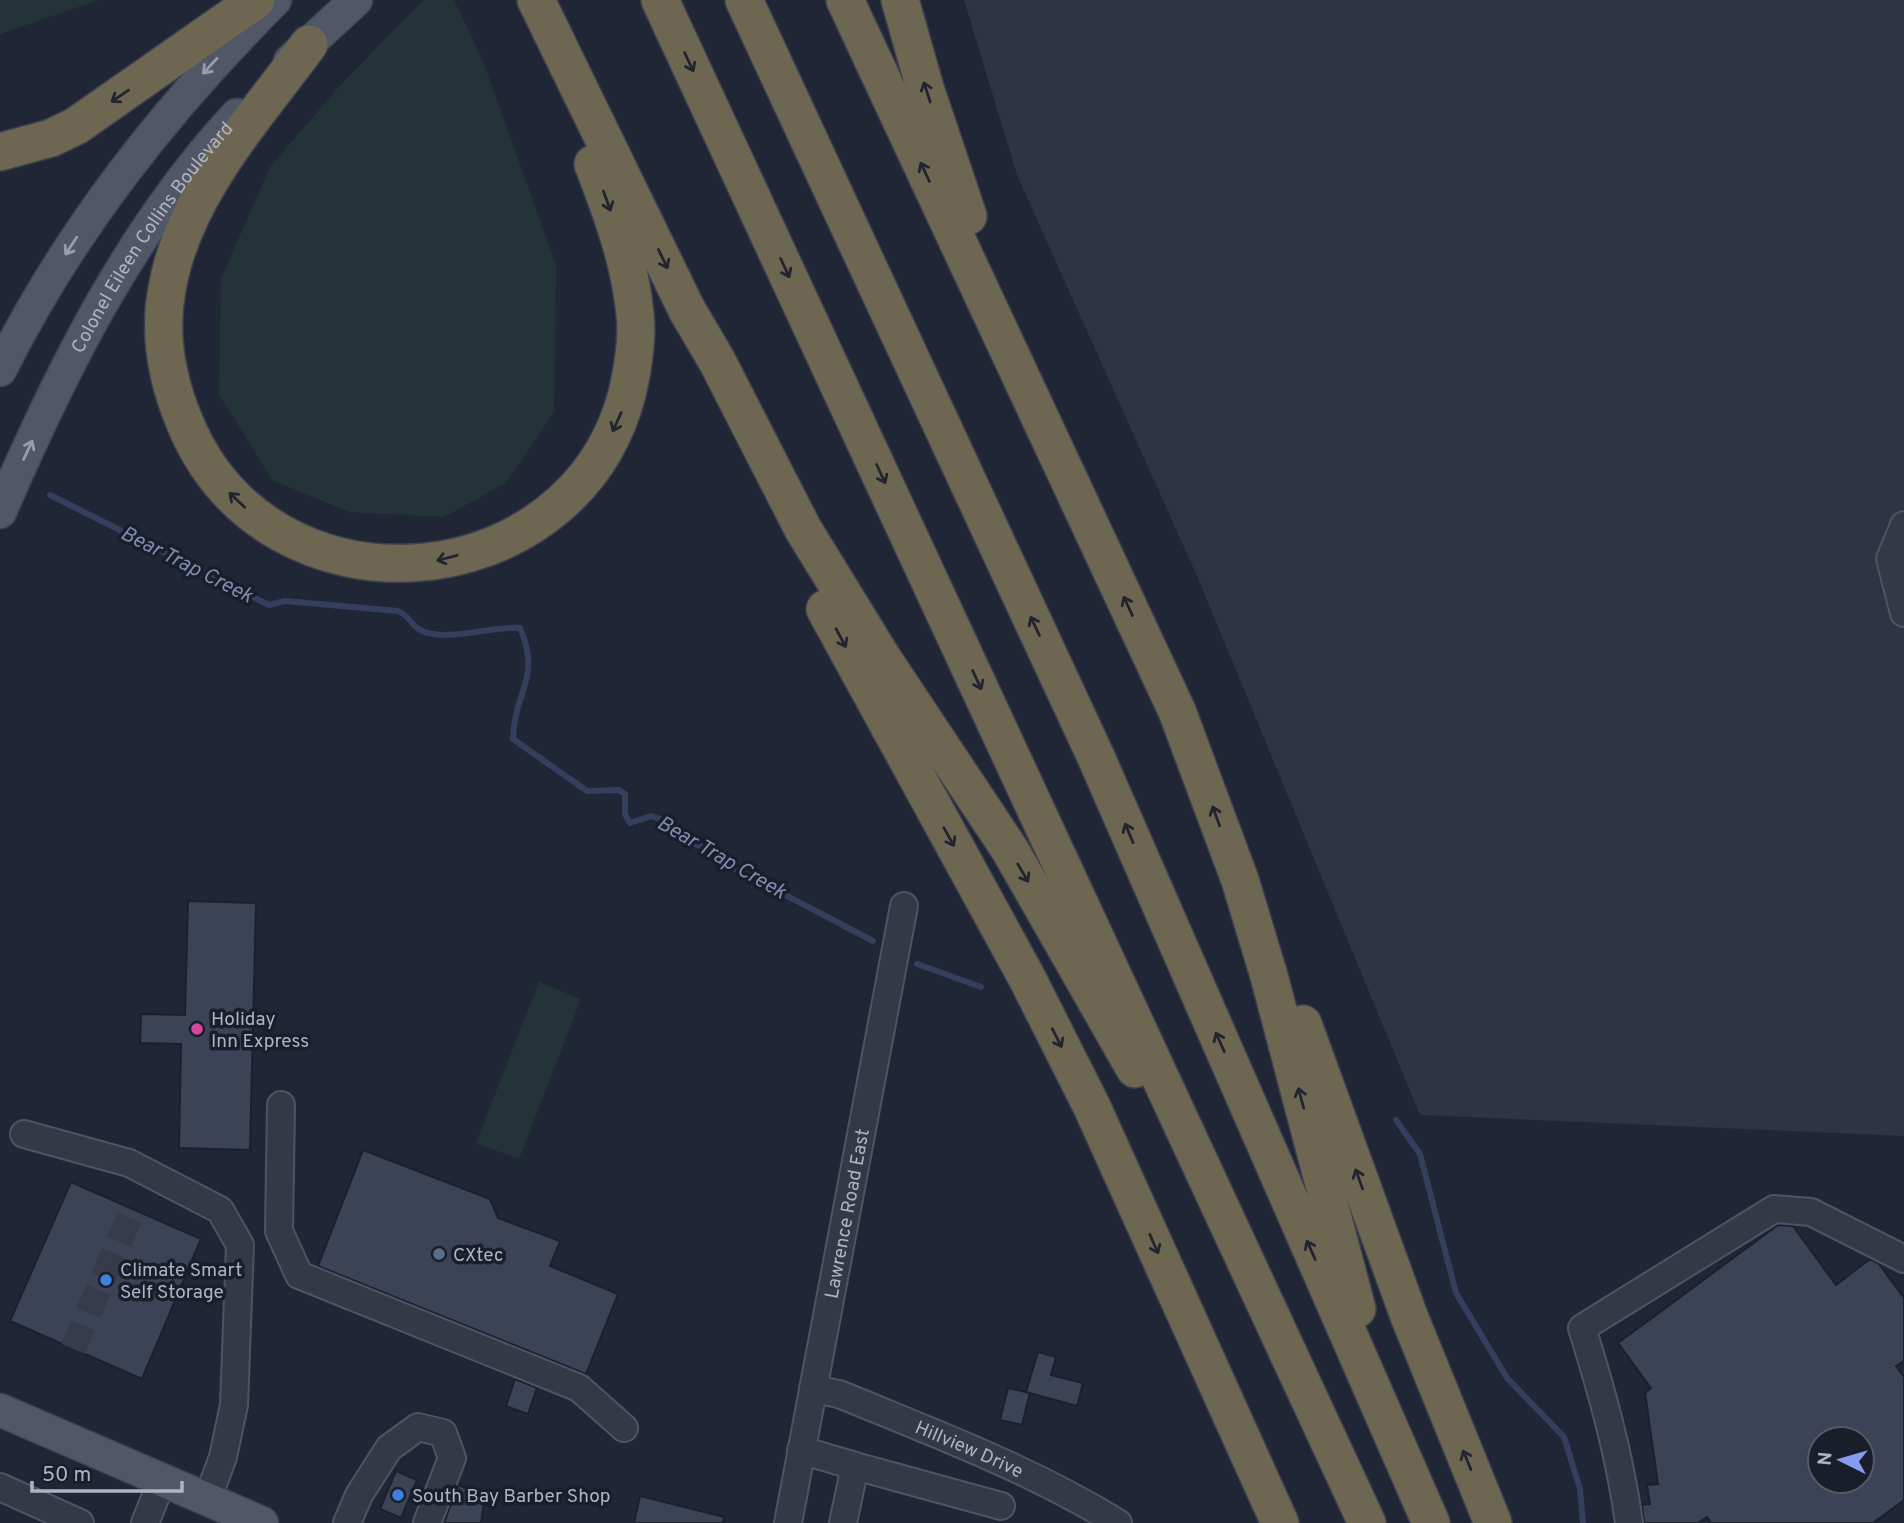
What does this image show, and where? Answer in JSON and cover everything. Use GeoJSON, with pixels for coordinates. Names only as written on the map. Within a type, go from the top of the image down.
{"type":"FeatureCollection","features":[{"type":"Feature","properties":{"kind":"highway"},"geometry":{"type":"LineString","coordinates":[[0,152],[51,138],[76,126],[256,0]]}},
{"type":"Feature","properties":{"kind":"highway"},"geometry":{"type":"LineString","coordinates":[[309,44],[209,181],[181,236],[166,290],[164,354],[173,393],[192,441],[224,488],[256,518],[303,544],[358,562],[390,565],[427,563],[479,550],[527,527],[557,506],[597,462],[620,419],[633,369],[636,317],[629,272],[611,210],[530,0]]}},
{"type":"Feature","properties":{"kind":"highway"},"geometry":{"type":"LineString","coordinates":[[536,0],[687,310],[707,360],[807,576],[1027,978],[1092,1107],[1280,1523]]}},
{"type":"Feature","properties":{"kind":"highway"},"geometry":{"type":"LineString","coordinates":[[660,0],[1367,1523]]}},
{"type":"Feature","properties":{"kind":"highway"},"geometry":{"type":"LineString","coordinates":[[744,0],[1096,757],[1431,1523]]}},
{"type":"Feature","properties":{"kind":"highway"},"geometry":{"type":"LineString","coordinates":[[845,0],[1177,711],[1240,880],[1269,975],[1388,1425]]}},
{"type":"Feature","properties":{"kind":"highway"},"geometry":{"type":"LineString","coordinates":[[900,0],[925,88],[1027,389]]}},
{"type":"Feature","properties":{"kind":"highway"},"geometry":{"type":"LineString","coordinates":[[687,310],[717,361],[803,529],[881,656],[1010,850],[1251,1270]]}},
{"type":"Feature","properties":{"kind":"highway"},"geometry":{"type":"LineString","coordinates":[[1240,880],[1285,975],[1409,1317],[1493,1523]]}},
{"type":"Feature","properties":{"kind":"main road"},"geometry":{"type":"LineString","coordinates":[[0,370],[28,315],[93,212],[137,151],[209,66],[275,0]]}},
{"type":"Feature","properties":{"kind":"main road","name":"Colonel Eileen Collins Boulevard"},"geometry":{"type":"LineString","coordinates":[[0,512],[60,379],[106,294],[187,175],[226,127],[356,0]]}},
{"type":"Feature","properties":{"kind":"main road"},"geometry":{"type":"LineString","coordinates":[[0,1402],[33,1425]]}},
{"type":"Feature","properties":{"kind":"main road"},"geometry":{"type":"LineString","coordinates":[[0,1410],[162,1481],[220,1511],[262,1523]]}},
{"type":"Feature","properties":{"kind":"street"},"geometry":{"type":"LineString","coordinates":[[1904,524],[1890,559],[1904,613]]}},
{"type":"Feature","properties":{"kind":"street","name":"Lawrence Road East"},"geometry":{"type":"LineString","coordinates":[[788,1523],[904,905]]}},
{"type":"Feature","properties":{"kind":"street"},"geometry":{"type":"LineString","coordinates":[[281,1105],[279,1231],[299,1275],[579,1388],[624,1428]]}},
{"type":"Feature","properties":{"kind":"street"},"geometry":{"type":"LineString","coordinates":[[24,1134],[130,1163],[220,1209],[240,1245],[234,1405],[223,1457],[220,1511]]}},
{"type":"Feature","properties":{"kind":"street"},"geometry":{"type":"LineString","coordinates":[[1629,1523],[1624,1486],[1604,1399],[1582,1328],[1774,1209],[1811,1212],[1904,1259]]}},
{"type":"Feature","properties":{"kind":"street","name":"Hillview Drive"},"geometry":{"type":"LineString","coordinates":[[813,1389],[839,1394],[1010,1465],[1075,1496],[1118,1523]]}},
{"type":"Feature","properties":{"kind":"street"},"geometry":{"type":"LineString","coordinates":[[347,1523],[359,1495],[389,1448],[418,1427],[443,1433],[452,1458],[427,1523]]}},
{"type":"Feature","properties":{"kind":"street"},"geometry":{"type":"LineString","coordinates":[[801,1450],[1000,1515],[1010,1465]]}},
{"type":"Feature","properties":{"kind":"street"},"geometry":{"type":"LineString","coordinates":[[843,1523],[855,1466]]}},
{"type":"Feature","properties":{"kind":"street"},"geometry":{"type":"LineString","coordinates":[[145,1523],[162,1481]]}},
{"type":"Feature","properties":{"kind":"street"},"geometry":{"type":"LineString","coordinates":[[0,1487],[80,1523]]}},
{"type":"Feature","properties":{"kind":"shaded area"},"geometry":{"type":"Polygon","coordinates":[[[0,0],[99,0],[0,34],[0,0]]]}},
{"type":"Feature","properties":{"kind":"shaded area"},"geometry":{"type":"Polygon","coordinates":[[[424,0],[454,0],[483,61],[556,265],[554,412],[506,483],[444,517],[349,512],[272,480],[219,394],[221,279],[270,167],[344,81],[424,0]]]}},
{"type":"Feature","properties":{"kind":"shaded area"},"geometry":{"type":"Polygon","coordinates":[[[964,0],[1904,0],[1904,1136],[1420,1115],[1197,576],[1017,175],[964,0]]]}},
{"type":"Feature","properties":{"kind":"shaded area"},"geometry":{"type":"Polygon","coordinates":[[[539,982],[581,999],[519,1159],[476,1143],[539,982]]]}},
{"type":"Feature","properties":{"kind":"building","name":"Holiday Inn Express"},"geometry":{"type":"Polygon","coordinates":[[[188,901],[256,903],[250,1150],[179,1148],[181,1044],[140,1043],[141,1014],[185,1015],[188,901]]]}},
{"type":"Feature","properties":{"kind":"building","name":"CXtec"},"geometry":{"type":"Polygon","coordinates":[[[363,1150],[490,1199],[498,1218],[560,1241],[550,1266],[618,1294],[586,1374],[318,1266],[363,1150]]]}},
{"type":"Feature","properties":{"kind":"building","name":"Climate Smart Self Storage"},"geometry":{"type":"Polygon","coordinates":[[[71,1182],[201,1239],[142,1379],[10,1321],[71,1182]]]}},
{"type":"Feature","properties":{"kind":"building"},"geometry":{"type":"Polygon","coordinates":[[[1778,1225],[1793,1226],[1836,1285],[1870,1259],[1879,1264],[1904,1298],[1904,1361],[1896,1366],[1904,1377],[1904,1500],[1873,1523],[1711,1523],[1707,1517],[1698,1523],[1644,1523],[1642,1505],[1650,1504],[1647,1485],[1658,1484],[1645,1393],[1651,1388],[1618,1343],[1778,1225]]]}},
{"type":"Feature","properties":{"kind":"building"},"geometry":{"type":"Polygon","coordinates":[[[1038,1352],[1056,1357],[1051,1375],[1083,1383],[1077,1406],[1026,1392],[1038,1352]]]}},
{"type":"Feature","properties":{"kind":"building"},"geometry":{"type":"Polygon","coordinates":[[[515,1379],[537,1388],[528,1414],[506,1406],[515,1379]]]}},
{"type":"Feature","properties":{"kind":"building"},"geometry":{"type":"Polygon","coordinates":[[[1008,1388],[1030,1393],[1022,1425],[1000,1420],[1008,1388]]]}},
{"type":"Feature","properties":{"kind":"building","name":"South Bay Barber Shop"},"geometry":{"type":"Polygon","coordinates":[[[396,1471],[417,1480],[401,1518],[380,1509],[396,1471]]]}},
{"type":"Feature","properties":{"kind":"building"},"geometry":{"type":"Polygon","coordinates":[[[458,1485],[485,1496],[481,1523],[444,1523],[458,1485]]]}},
{"type":"Feature","properties":{"kind":"building"},"geometry":{"type":"Polygon","coordinates":[[[640,1496],[724,1517],[723,1523],[634,1523],[640,1496]]]}},
{"type":"Feature","properties":{"kind":"waterway","name":"Bear Trap Creek"},"geometry":{"type":"LineString","coordinates":[[50,495],[269,605],[285,601],[398,611],[419,629],[432,634],[520,628],[526,645],[528,673],[514,723],[513,739],[587,791],[619,790],[625,794],[625,814],[630,823],[651,816],[667,821],[677,834],[719,855],[734,868],[873,941]]}},
{"type":"Feature","properties":{"kind":"waterway","name":"Bear Trap Creek"},"geometry":{"type":"LineString","coordinates":[[917,964],[981,987]]}},
{"type":"Feature","properties":{"kind":"waterway","name":"Bear Trap Creek"},"geometry":{"type":"LineString","coordinates":[[1396,1120],[1420,1154],[1456,1293],[1507,1378],[1564,1437],[1580,1489],[1583,1523]]}},
{"type":"Feature","properties":{"kind":"tunnel"},"geometry":{"type":"LineString","coordinates":[[73,1349],[133,1209]]}},
{"type":"Feature","properties":{"kind":"place","name":"Holiday Inn Express"},"geometry":{"type":"Point","coordinates":[197,1029]}},
{"type":"Feature","properties":{"kind":"place","name":"CXtec"},"geometry":{"type":"Point","coordinates":[439,1254]}},
{"type":"Feature","properties":{"kind":"place","name":"Climate Smart Self Storage"},"geometry":{"type":"Point","coordinates":[106,1280]}},
{"type":"Feature","properties":{"kind":"place","name":"South Bay Barber Shop"},"geometry":{"type":"Point","coordinates":[398,1495]}}]}
